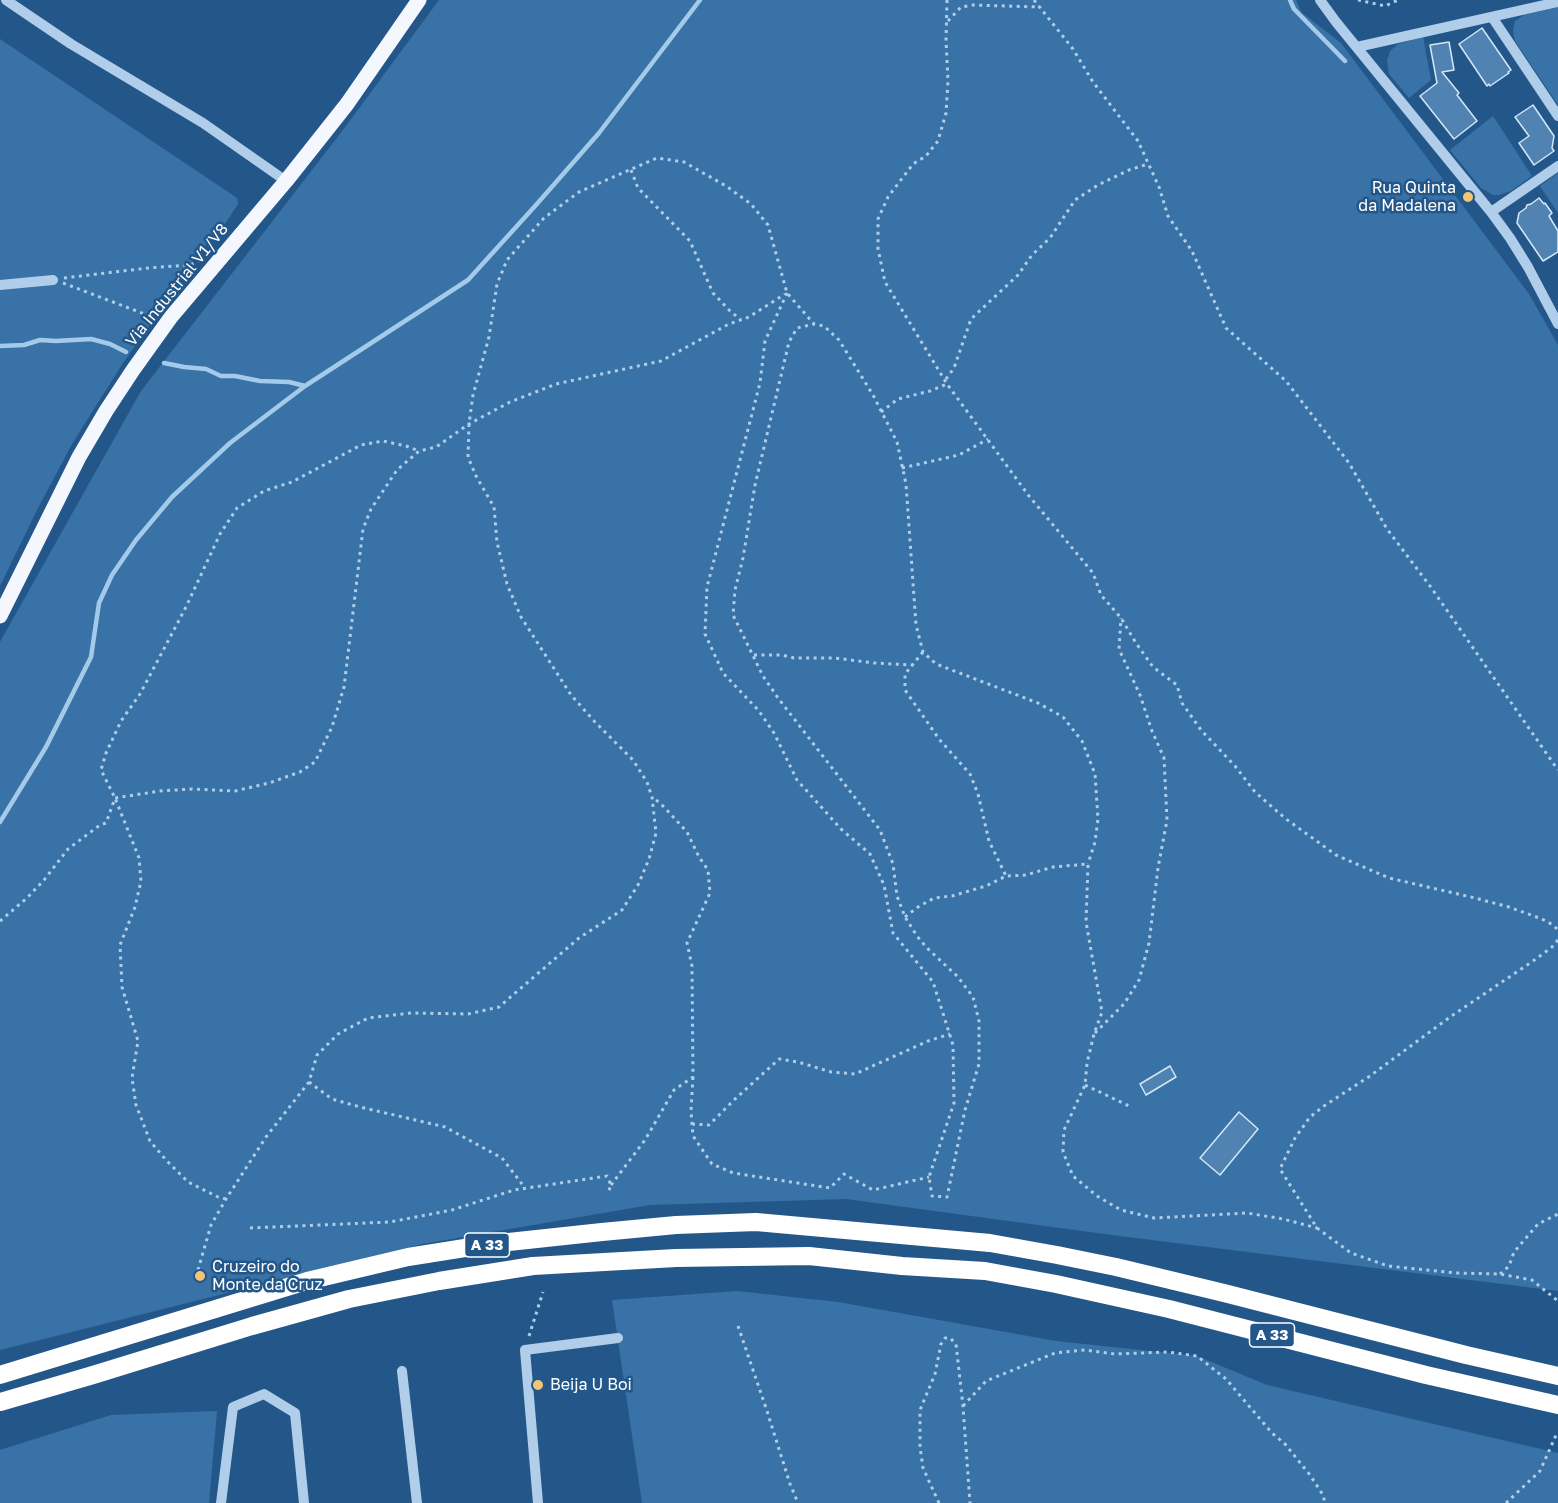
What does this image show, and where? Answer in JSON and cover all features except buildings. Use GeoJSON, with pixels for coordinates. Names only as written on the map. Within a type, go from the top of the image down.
{"type":"FeatureCollection","features":[{"type":"Feature","properties":{"kind":"highway","name":"A 33"},"geometry":{"type":"LineString","coordinates":[[0,1375],[307,1281],[408,1257],[490,1244],[602,1232],[676,1225],[756,1222],[990,1243],[1057,1255],[1224,1293],[1466,1355],[1558,1376]]}},
{"type":"Feature","properties":{"kind":"highway","name":"A 33"},"geometry":{"type":"LineString","coordinates":[[0,1402],[349,1299],[440,1281],[533,1266],[676,1258],[809,1256],[902,1266],[985,1271],[1056,1284],[1169,1309],[1426,1375],[1558,1405]]}},
{"type":"Feature","properties":{"kind":"main road","name":"Via Industrial V1/V8"},"geometry":{"type":"LineString","coordinates":[[0,616],[79,457],[106,411],[171,317],[286,181],[346,104],[419,0]]}},
{"type":"Feature","properties":{"kind":"street"},"geometry":{"type":"LineString","coordinates":[[6,0],[71,44],[202,123],[286,181]]}},
{"type":"Feature","properties":{"kind":"street"},"geometry":{"type":"LineString","coordinates":[[1320,0],[1491,212],[1528,267],[1558,324]]}},
{"type":"Feature","properties":{"kind":"street"},"geometry":{"type":"LineString","coordinates":[[1356,47],[1558,2]]}},
{"type":"Feature","properties":{"kind":"street"},"geometry":{"type":"LineString","coordinates":[[1492,17],[1558,116]]}},
{"type":"Feature","properties":{"kind":"street"},"geometry":{"type":"LineString","coordinates":[[1491,212],[1558,166]]}},
{"type":"Feature","properties":{"kind":"street"},"geometry":{"type":"LineString","coordinates":[[0,285],[53,280]]}},
{"type":"Feature","properties":{"kind":"street"},"geometry":{"type":"LineString","coordinates":[[538,1503],[525,1350],[618,1338]]}},
{"type":"Feature","properties":{"kind":"street"},"geometry":{"type":"LineString","coordinates":[[402,1371],[417,1503]]}},
{"type":"Feature","properties":{"kind":"street"},"geometry":{"type":"LineString","coordinates":[[221,1503],[233,1407],[264,1394],[295,1413],[304,1503]]}},
{"type":"Feature","properties":{"kind":"path"},"geometry":{"type":"LineString","coordinates":[[947,0],[946,113],[938,141],[926,156],[913,164],[888,197],[878,219],[878,249],[885,282],[947,381],[1029,496],[1093,573],[1101,595],[1121,618],[1154,668],[1177,685],[1182,703],[1201,730],[1235,766],[1255,792],[1286,819],[1336,855],[1389,878],[1509,907],[1553,925],[1558,930]]}},
{"type":"Feature","properties":{"kind":"path"},"geometry":{"type":"LineString","coordinates":[[1034,0],[1138,141],[1159,187],[1168,216],[1192,251],[1226,328],[1286,381],[1349,463],[1387,529],[1430,586],[1558,770]]}},
{"type":"Feature","properties":{"kind":"path"},"geometry":{"type":"LineString","coordinates":[[1358,0],[1385,6],[1398,0]]}},
{"type":"Feature","properties":{"kind":"path"},"geometry":{"type":"LineString","coordinates":[[947,22],[961,7],[1039,7]]}},
{"type":"Feature","properties":{"kind":"path"},"geometry":{"type":"LineString","coordinates":[[198,1270],[211,1225],[226,1199],[266,1137],[309,1082],[317,1055],[338,1034],[368,1018],[411,1013],[468,1014],[500,1008],[579,938],[622,910],[638,885],[650,859],[656,833],[652,797],[647,782],[633,760],[571,695],[521,617],[507,584],[497,542],[494,507],[468,457],[473,395],[489,337],[497,284],[507,260],[544,218],[579,192],[657,158],[684,162],[752,204],[768,225],[787,293],[814,324]]}},
{"type":"Feature","properties":{"kind":"path"},"geometry":{"type":"LineString","coordinates":[[881,412],[898,399],[930,391],[947,381],[954,368],[971,319],[1018,275],[1032,255],[1050,238],[1075,201],[1098,185],[1129,170],[1148,164]]}},
{"type":"Feature","properties":{"kind":"path"},"geometry":{"type":"LineString","coordinates":[[631,170],[638,188],[690,241],[713,293],[741,320]]}},
{"type":"Feature","properties":{"kind":"path"},"geometry":{"type":"LineString","coordinates":[[53,280],[190,265],[210,255],[217,262]]}},
{"type":"Feature","properties":{"kind":"path"},"geometry":{"type":"LineString","coordinates":[[53,280],[159,320],[171,317]]}},
{"type":"Feature","properties":{"kind":"path"},"geometry":{"type":"LineString","coordinates":[[115,798],[160,791],[235,790],[269,783],[300,772],[315,762],[332,727],[344,687],[363,529],[371,509],[397,470],[419,451],[436,447],[469,424],[510,402],[556,384],[661,361],[729,324],[749,317],[787,293]]}},
{"type":"Feature","properties":{"kind":"path"},"geometry":{"type":"LineString","coordinates":[[787,293],[765,341],[760,383],[707,587],[705,634],[723,673],[759,711],[774,733],[797,780],[841,829],[870,854],[884,885],[893,933],[933,982],[953,1045],[954,1103],[929,1177],[932,1196],[947,1197],[965,1110],[980,1064],[980,1022],[973,997],[958,976],[917,936],[905,917],[897,896],[893,864],[880,830],[763,676],[734,615],[735,590],[756,485],[789,342],[797,328],[814,324],[824,326],[839,340],[873,395],[897,442],[906,484],[916,625],[923,652],[936,664],[1038,703],[1063,717],[1082,741],[1095,774],[1098,819],[1095,842],[1088,864],[1086,922],[1102,1012],[1087,1063],[1085,1085],[1064,1131],[1063,1152],[1073,1176],[1097,1196],[1120,1210],[1154,1218],[1247,1213],[1283,1218],[1317,1228],[1351,1253],[1388,1266],[1456,1273],[1500,1274],[1532,1280],[1558,1301]]}},
{"type":"Feature","properties":{"kind":"path"},"geometry":{"type":"LineString","coordinates":[[902,468],[960,455],[987,439]]}},
{"type":"Feature","properties":{"kind":"path"},"geometry":{"type":"LineString","coordinates":[[226,1199],[188,1182],[166,1160],[150,1141],[136,1105],[132,1078],[138,1041],[122,987],[120,945],[135,907],[141,881],[140,858],[101,770],[106,753],[121,722],[140,693],[186,607],[220,534],[237,508],[264,490],[292,482],[361,445],[383,441],[419,451]]}},
{"type":"Feature","properties":{"kind":"path"},"geometry":{"type":"LineString","coordinates":[[1094,1034],[1124,1004],[1139,980],[1149,944],[1158,867],[1167,820],[1164,758],[1140,695],[1119,649],[1121,618]]}},
{"type":"Feature","properties":{"kind":"path"},"geometry":{"type":"LineString","coordinates":[[923,652],[905,674],[905,690],[939,739],[970,774],[978,794],[989,841],[1006,876]]}},
{"type":"Feature","properties":{"kind":"path"},"geometry":{"type":"LineString","coordinates":[[754,655],[835,658],[912,665]]}},
{"type":"Feature","properties":{"kind":"path"},"geometry":{"type":"LineString","coordinates":[[652,797],[687,832],[708,870],[710,893],[687,943],[692,966],[691,1111],[693,1136],[712,1164],[733,1173],[830,1188],[844,1174],[873,1190],[929,1177]]}},
{"type":"Feature","properties":{"kind":"path"},"geometry":{"type":"LineString","coordinates":[[0,921],[44,880],[68,849],[106,823],[115,798]]}},
{"type":"Feature","properties":{"kind":"path"},"geometry":{"type":"LineString","coordinates":[[905,917],[934,898],[952,896],[986,886],[1006,876],[1026,876],[1053,867],[1088,864]]}},
{"type":"Feature","properties":{"kind":"path"},"geometry":{"type":"LineString","coordinates":[[1317,1228],[1280,1169],[1295,1138],[1310,1117],[1536,959],[1558,940]]}},
{"type":"Feature","properties":{"kind":"path"},"geometry":{"type":"LineString","coordinates":[[692,1124],[709,1125],[779,1059],[831,1072],[855,1074],[928,1041],[950,1034]]}},
{"type":"Feature","properties":{"kind":"path"},"geometry":{"type":"LineString","coordinates":[[608,1193],[611,1185],[645,1140],[674,1090],[693,1077]]}},
{"type":"Feature","properties":{"kind":"path"},"geometry":{"type":"LineString","coordinates":[[309,1082],[332,1099],[446,1127],[501,1158],[522,1184]]}},
{"type":"Feature","properties":{"kind":"path"},"geometry":{"type":"LineString","coordinates":[[1085,1085],[1131,1107]]}},
{"type":"Feature","properties":{"kind":"path"},"geometry":{"type":"LineString","coordinates":[[250,1228],[390,1222],[452,1210],[514,1190],[607,1176],[611,1185]]}},
{"type":"Feature","properties":{"kind":"path"},"geometry":{"type":"LineString","coordinates":[[1500,1274],[1509,1266],[1514,1252],[1538,1224],[1558,1214]]}},
{"type":"Feature","properties":{"kind":"path"},"geometry":{"type":"LineString","coordinates":[[525,1350],[543,1292]]}},
{"type":"Feature","properties":{"kind":"path"},"geometry":{"type":"LineString","coordinates":[[738,1326],[798,1503]]}},
{"type":"Feature","properties":{"kind":"path"},"geometry":{"type":"LineString","coordinates":[[939,1503],[923,1468],[920,1447],[920,1410],[935,1374],[941,1344],[945,1338],[950,1338],[956,1344],[970,1503]]}},
{"type":"Feature","properties":{"kind":"path"},"geometry":{"type":"LineString","coordinates":[[963,1406],[986,1382],[1055,1353],[1085,1350],[1115,1354],[1168,1352],[1197,1356],[1226,1379],[1272,1433],[1285,1444],[1310,1474],[1323,1495],[1325,1503]]}},
{"type":"Feature","properties":{"kind":"path"},"geometry":{"type":"LineString","coordinates":[[1506,1503],[1540,1471],[1557,1433]]}},
{"type":"Feature","properties":{"kind":"shaded area"},"geometry":{"type":"Polygon","coordinates":[[[439,0],[1296,0],[1301,12],[1341,43],[1529,294],[1558,345],[1558,1291],[846,1199],[650,1205],[422,1244],[0,1350],[0,642],[141,391],[343,130],[439,0]]]}},
{"type":"Feature","properties":{"kind":"shaded area"},"geometry":{"type":"Polygon","coordinates":[[[1558,7],[1558,105],[1515,41],[1513,31],[1515,21],[1524,15],[1558,7]]]}},
{"type":"Feature","properties":{"kind":"shaded area"},"geometry":{"type":"Polygon","coordinates":[[[1423,37],[1431,80],[1409,98],[1389,74],[1387,61],[1390,51],[1398,44],[1423,37]]]}},
{"type":"Feature","properties":{"kind":"shaded area"},"geometry":{"type":"Polygon","coordinates":[[[0,39],[237,198],[238,204],[227,221],[158,304],[160,311],[123,363],[72,444],[0,586],[0,39]]]}},
{"type":"Feature","properties":{"kind":"shaded area"},"geometry":{"type":"Polygon","coordinates":[[[1493,116],[1532,176],[1511,191],[1499,195],[1493,195],[1481,188],[1450,150],[1493,116]]]}},
{"type":"Feature","properties":{"kind":"shaded area"},"geometry":{"type":"Polygon","coordinates":[[[1558,173],[1558,213],[1540,186],[1558,173]]]}},
{"type":"Feature","properties":{"kind":"shaded area"},"geometry":{"type":"Polygon","coordinates":[[[737,1291],[838,1302],[1056,1341],[1197,1356],[1267,1385],[1558,1453],[1558,1503],[642,1503],[612,1300],[737,1291]]]}},
{"type":"Feature","properties":{"kind":"shaded area"},"geometry":{"type":"Polygon","coordinates":[[[217,1411],[209,1503],[0,1503],[0,1450],[111,1415],[217,1411]]]}},
{"type":"Feature","properties":{"kind":"waterway"},"geometry":{"type":"LineString","coordinates":[[0,822],[46,747],[91,657],[99,603],[112,575],[136,540],[172,497],[230,443],[305,386],[468,280],[599,133],[700,0]]}},
{"type":"Feature","properties":{"kind":"waterway"},"geometry":{"type":"LineString","coordinates":[[1290,0],[1294,9],[1345,61]]}},
{"type":"Feature","properties":{"kind":"waterway"},"geometry":{"type":"LineString","coordinates":[[0,346],[24,345],[40,340],[91,339],[110,344],[126,352]]}},
{"type":"Feature","properties":{"kind":"waterway"},"geometry":{"type":"LineString","coordinates":[[164,363],[206,369],[221,376],[289,382],[305,386]]}},
{"type":"Feature","properties":{"kind":"place","name":"Rua Quinta da Madalena"},"geometry":{"type":"Point","coordinates":[1468,197]}},
{"type":"Feature","properties":{"kind":"place","name":"Cruzeiro do Monte da Cruz"},"geometry":{"type":"Point","coordinates":[200,1276]}},
{"type":"Feature","properties":{"kind":"place","name":"Beija U Boi"},"geometry":{"type":"Point","coordinates":[538,1385]}}]}
